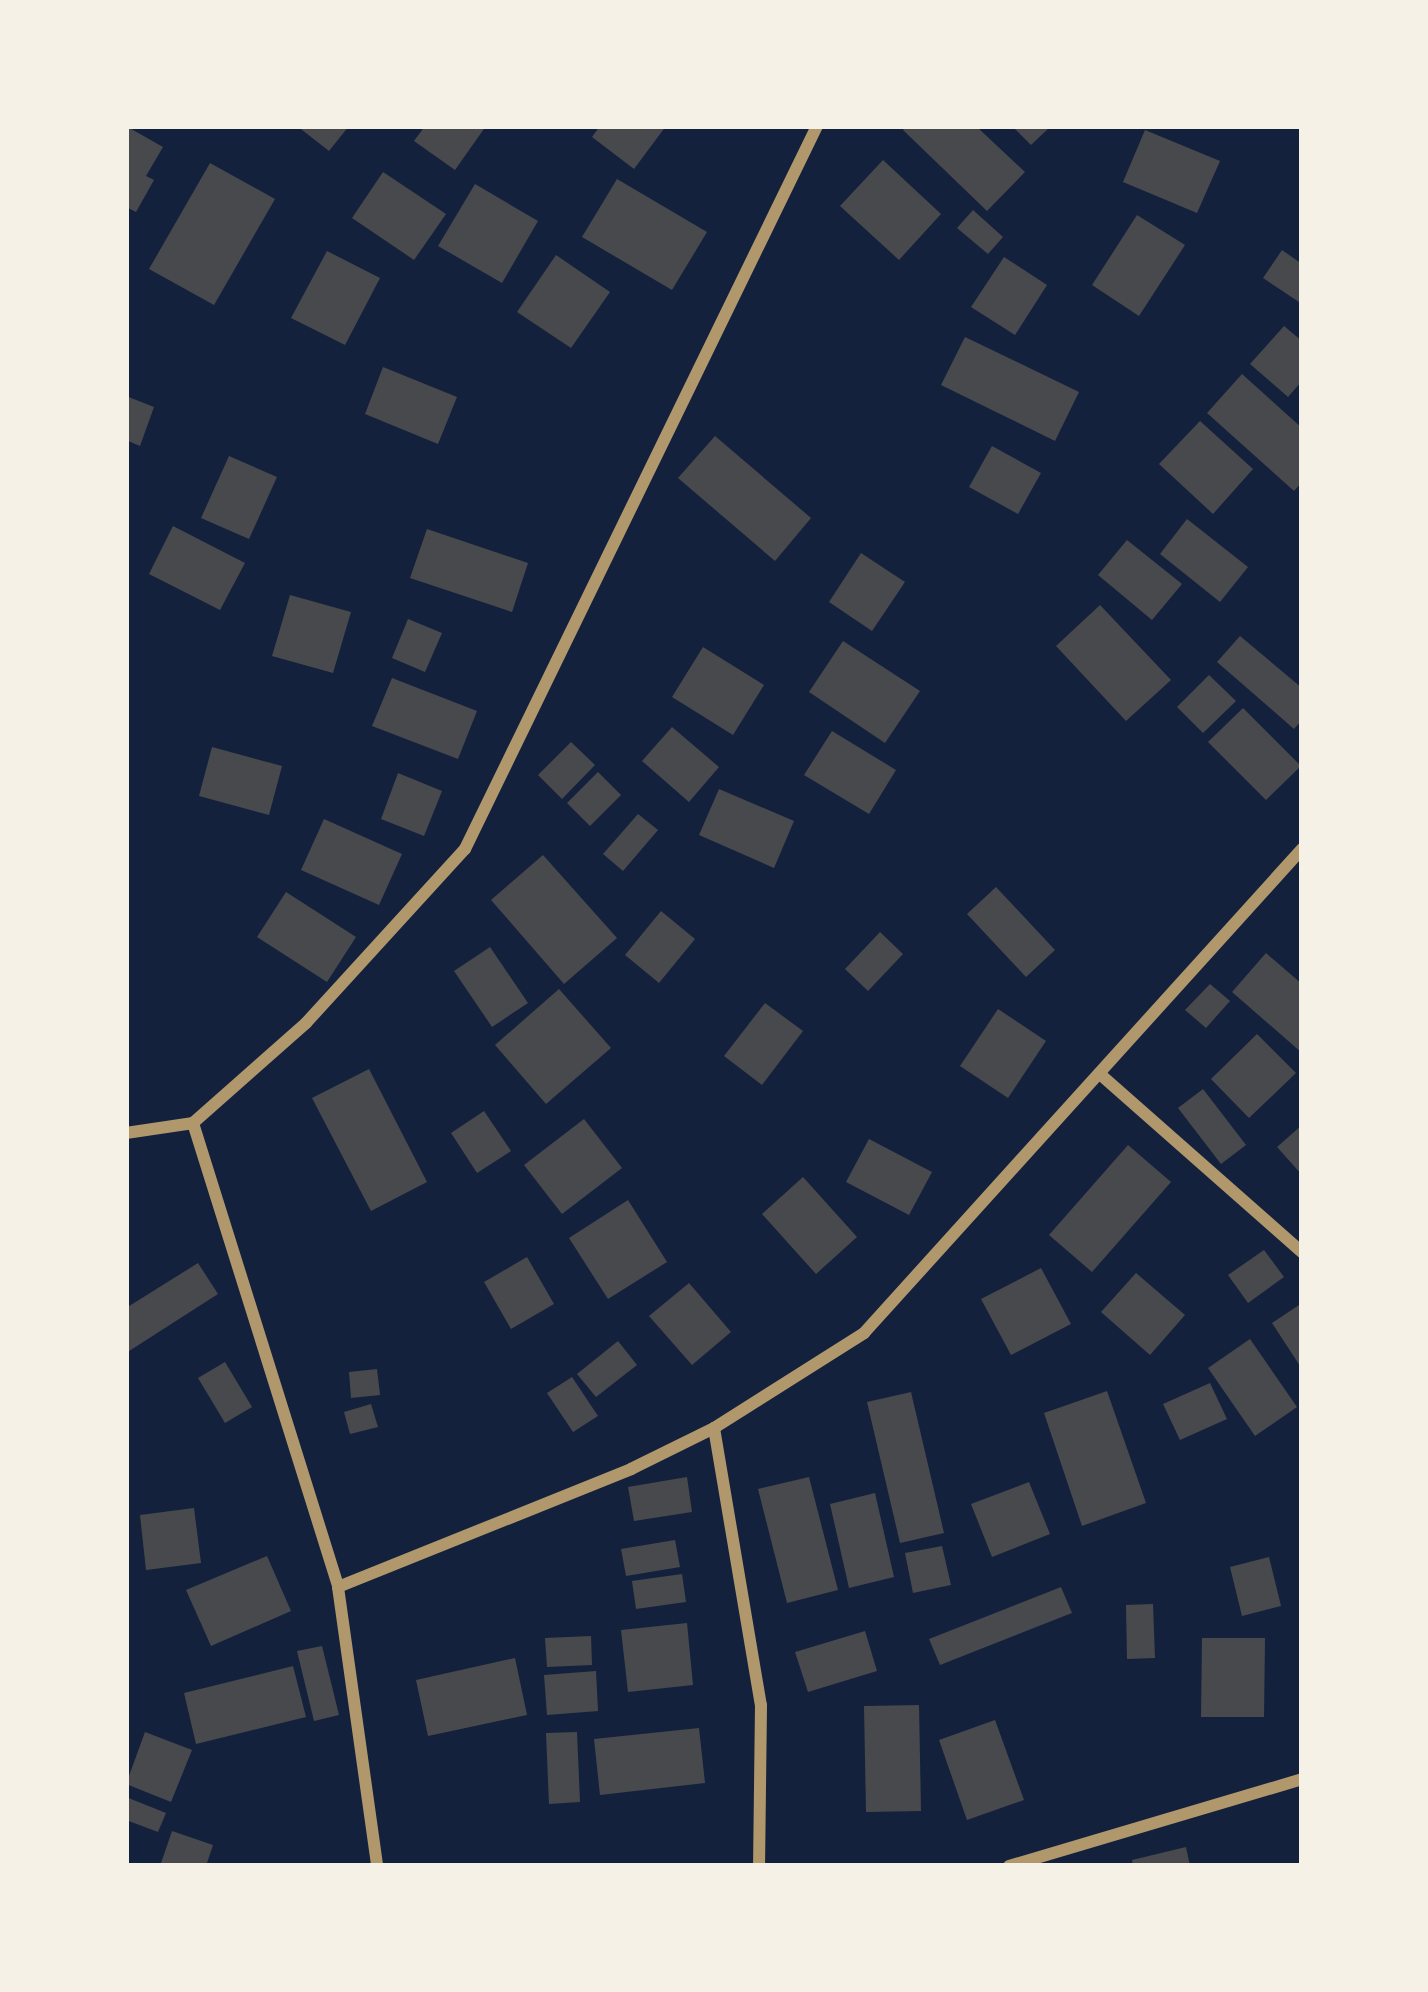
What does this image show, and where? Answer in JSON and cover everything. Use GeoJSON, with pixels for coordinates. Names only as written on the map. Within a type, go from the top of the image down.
{"type":"FeatureCollection","features":[{"type":"Feature","properties":{"kind":"street"},"geometry":{"type":"LineString","coordinates":[[126,1132],[193,1123],[306,1023],[465,848],[818,126]]}},
{"type":"Feature","properties":{"kind":"street"},"geometry":{"type":"LineString","coordinates":[[338,1587],[631,1469],[714,1428],[864,1333],[1302,849]]}},
{"type":"Feature","properties":{"kind":"street"},"geometry":{"type":"LineString","coordinates":[[1101,1075],[1302,1252]]}},
{"type":"Feature","properties":{"kind":"street"},"geometry":{"type":"LineString","coordinates":[[193,1123],[338,1587],[377,1866]]}},
{"type":"Feature","properties":{"kind":"street"},"geometry":{"type":"LineString","coordinates":[[714,1428],[761,1705],[759,1866]]}},
{"type":"Feature","properties":{"kind":"street"},"geometry":{"type":"LineString","coordinates":[[1009,1866],[1302,1779]]}},
{"type":"Feature","properties":{"kind":"building"},"geometry":{"type":"Polygon","coordinates":[[[126,126],[163,147],[146,176],[154,180],[136,212],[126,207],[126,126]]]}},
{"type":"Feature","properties":{"kind":"building"},"geometry":{"type":"Polygon","coordinates":[[[297,126],[349,126],[329,151],[297,126]]]}},
{"type":"Feature","properties":{"kind":"building"},"geometry":{"type":"Polygon","coordinates":[[[425,126],[486,126],[455,170],[414,141],[425,126]]]}},
{"type":"Feature","properties":{"kind":"building"},"geometry":{"type":"Polygon","coordinates":[[[600,126],[666,126],[634,169],[592,137],[600,126]]]}},
{"type":"Feature","properties":{"kind":"building"},"geometry":{"type":"Polygon","coordinates":[[[907,126],[976,126],[1025,172],[987,211],[903,130],[907,126]]]}},
{"type":"Feature","properties":{"kind":"building"},"geometry":{"type":"Polygon","coordinates":[[[1012,126],[1051,126],[1031,145],[1012,126]]]}},
{"type":"Feature","properties":{"kind":"building"},"geometry":{"type":"Polygon","coordinates":[[[1145,130],[1220,161],[1197,213],[1123,182],[1145,130]]]}},
{"type":"Feature","properties":{"kind":"building"},"geometry":{"type":"Polygon","coordinates":[[[883,160],[941,214],[899,260],[840,206],[883,160]]]}},
{"type":"Feature","properties":{"kind":"building"},"geometry":{"type":"Polygon","coordinates":[[[210,163],[275,199],[214,305],[149,269],[210,163]]]}},
{"type":"Feature","properties":{"kind":"building"},"geometry":{"type":"Polygon","coordinates":[[[383,172],[446,214],[414,260],[352,218],[383,172]]]}},
{"type":"Feature","properties":{"kind":"building"},"geometry":{"type":"Polygon","coordinates":[[[617,179],[707,232],[672,290],[582,237],[617,179]]]}},
{"type":"Feature","properties":{"kind":"building"},"geometry":{"type":"Polygon","coordinates":[[[475,184],[538,221],[502,283],[438,246],[475,184]]]}},
{"type":"Feature","properties":{"kind":"building"},"geometry":{"type":"Polygon","coordinates":[[[973,210],[1003,237],[988,254],[957,228],[973,210]]]}},
{"type":"Feature","properties":{"kind":"building"},"geometry":{"type":"Polygon","coordinates":[[[1137,215],[1185,245],[1139,316],[1092,285],[1137,215]]]}},
{"type":"Feature","properties":{"kind":"building"},"geometry":{"type":"Polygon","coordinates":[[[1282,250],[1302,264],[1302,304],[1263,278],[1282,250]]]}},
{"type":"Feature","properties":{"kind":"building"},"geometry":{"type":"Polygon","coordinates":[[[327,251],[380,278],[345,345],[291,318],[327,251]]]}},
{"type":"Feature","properties":{"kind":"building"},"geometry":{"type":"Polygon","coordinates":[[[556,255],[610,292],[571,348],[517,312],[556,255]]]}},
{"type":"Feature","properties":{"kind":"building"},"geometry":{"type":"Polygon","coordinates":[[[1004,257],[1047,285],[1015,335],[971,307],[1004,257]]]}},
{"type":"Feature","properties":{"kind":"building"},"geometry":{"type":"Polygon","coordinates":[[[1284,326],[1302,341],[1302,381],[1288,397],[1250,364],[1284,326]]]}},
{"type":"Feature","properties":{"kind":"building"},"geometry":{"type":"Polygon","coordinates":[[[965,337],[1079,392],[1055,441],[941,385],[965,337]]]}},
{"type":"Feature","properties":{"kind":"building"},"geometry":{"type":"Polygon","coordinates":[[[383,367],[457,397],[438,444],[365,414],[383,367]]]}},
{"type":"Feature","properties":{"kind":"building"},"geometry":{"type":"Polygon","coordinates":[[[1242,374],[1302,428],[1302,482],[1294,491],[1207,413],[1242,374]]]}},
{"type":"Feature","properties":{"kind":"building"},"geometry":{"type":"Polygon","coordinates":[[[126,396],[154,407],[140,446],[126,440],[126,396]]]}},
{"type":"Feature","properties":{"kind":"building"},"geometry":{"type":"Polygon","coordinates":[[[1200,421],[1253,469],[1213,514],[1159,464],[1200,421]]]}},
{"type":"Feature","properties":{"kind":"building"},"geometry":{"type":"Polygon","coordinates":[[[715,436],[811,518],[775,561],[678,478],[715,436]]]}},
{"type":"Feature","properties":{"kind":"building"},"geometry":{"type":"Polygon","coordinates":[[[992,446],[1041,473],[1018,514],[969,487],[992,446]]]}},
{"type":"Feature","properties":{"kind":"building"},"geometry":{"type":"Polygon","coordinates":[[[229,456],[277,477],[249,539],[201,518],[229,456]]]}},
{"type":"Feature","properties":{"kind":"building"},"geometry":{"type":"Polygon","coordinates":[[[1187,519],[1248,567],[1220,602],[1160,554],[1187,519]]]}},
{"type":"Feature","properties":{"kind":"building"},"geometry":{"type":"Polygon","coordinates":[[[173,526],[245,563],[220,610],[149,574],[173,526]]]}},
{"type":"Feature","properties":{"kind":"building"},"geometry":{"type":"Polygon","coordinates":[[[427,529],[528,563],[512,612],[410,578],[427,529]]]}},
{"type":"Feature","properties":{"kind":"building"},"geometry":{"type":"Polygon","coordinates":[[[1127,540],[1182,584],[1152,620],[1098,575],[1127,540]]]}},
{"type":"Feature","properties":{"kind":"building"},"geometry":{"type":"Polygon","coordinates":[[[861,553],[905,582],[872,631],[829,602],[861,553]]]}},
{"type":"Feature","properties":{"kind":"building"},"geometry":{"type":"Polygon","coordinates":[[[290,595],[351,612],[333,673],[272,656],[290,595]]]}},
{"type":"Feature","properties":{"kind":"building"},"geometry":{"type":"Polygon","coordinates":[[[1100,605],[1171,680],[1126,721],[1056,646],[1100,605]]]}},
{"type":"Feature","properties":{"kind":"building"},"geometry":{"type":"Polygon","coordinates":[[[408,619],[442,633],[425,672],[392,658],[408,619]]]}},
{"type":"Feature","properties":{"kind":"building"},"geometry":{"type":"Polygon","coordinates":[[[1240,636],[1302,688],[1302,720],[1294,729],[1217,662],[1240,636]]]}},
{"type":"Feature","properties":{"kind":"building"},"geometry":{"type":"Polygon","coordinates":[[[843,641],[920,691],[885,743],[809,692],[843,641]]]}},
{"type":"Feature","properties":{"kind":"building"},"geometry":{"type":"Polygon","coordinates":[[[703,647],[764,685],[733,735],[672,697],[703,647]]]}},
{"type":"Feature","properties":{"kind":"building"},"geometry":{"type":"Polygon","coordinates":[[[1209,675],[1236,701],[1203,733],[1177,707],[1209,675]]]}},
{"type":"Feature","properties":{"kind":"building"},"geometry":{"type":"Polygon","coordinates":[[[392,678],[477,711],[458,759],[372,726],[392,678]]]}},
{"type":"Feature","properties":{"kind":"building"},"geometry":{"type":"Polygon","coordinates":[[[1243,708],[1301,766],[1266,800],[1208,742],[1243,708]]]}},
{"type":"Feature","properties":{"kind":"building"},"geometry":{"type":"Polygon","coordinates":[[[672,727],[719,767],[689,802],[642,761],[672,727]]]}},
{"type":"Feature","properties":{"kind":"building"},"geometry":{"type":"Polygon","coordinates":[[[832,731],[896,770],[869,814],[804,775],[832,731]]]}},
{"type":"Feature","properties":{"kind":"building"},"geometry":{"type":"Polygon","coordinates":[[[571,742],[595,765],[562,799],[538,775],[571,742]]]}},
{"type":"Feature","properties":{"kind":"building"},"geometry":{"type":"Polygon","coordinates":[[[212,747],[282,766],[269,815],[199,796],[212,747]]]}},
{"type":"Feature","properties":{"kind":"building"},"geometry":{"type":"Polygon","coordinates":[[[598,772],[621,795],[590,826],[567,803],[598,772]]]}},
{"type":"Feature","properties":{"kind":"building"},"geometry":{"type":"Polygon","coordinates":[[[398,773],[442,791],[424,836],[381,819],[398,773]]]}},
{"type":"Feature","properties":{"kind":"building"},"geometry":{"type":"Polygon","coordinates":[[[719,789],[794,821],[774,868],[699,835],[719,789]]]}},
{"type":"Feature","properties":{"kind":"building"},"geometry":{"type":"Polygon","coordinates":[[[638,814],[658,830],[623,871],[603,854],[638,814]]]}},
{"type":"Feature","properties":{"kind":"building"},"geometry":{"type":"Polygon","coordinates":[[[324,819],[402,854],[379,905],[301,870],[324,819]]]}},
{"type":"Feature","properties":{"kind":"building"},"geometry":{"type":"Polygon","coordinates":[[[543,855],[617,938],[564,984],[491,900],[543,855]]]}},
{"type":"Feature","properties":{"kind":"building"},"geometry":{"type":"Polygon","coordinates":[[[996,887],[1055,950],[1026,977],[967,914],[996,887]]]}},
{"type":"Feature","properties":{"kind":"building"},"geometry":{"type":"Polygon","coordinates":[[[286,892],[356,937],[327,982],[257,937],[286,892]]]}},
{"type":"Feature","properties":{"kind":"building"},"geometry":{"type":"Polygon","coordinates":[[[661,911],[695,939],[659,983],[625,955],[661,911]]]}},
{"type":"Feature","properties":{"kind":"building"},"geometry":{"type":"Polygon","coordinates":[[[880,932],[903,954],[868,991],[845,969],[880,932]]]}},
{"type":"Feature","properties":{"kind":"building"},"geometry":{"type":"Polygon","coordinates":[[[490,947],[528,1003],[492,1027],[454,971],[490,947]]]}},
{"type":"Feature","properties":{"kind":"building"},"geometry":{"type":"Polygon","coordinates":[[[1266,953],[1302,984],[1302,1053],[1232,992],[1266,953]]]}},
{"type":"Feature","properties":{"kind":"building"},"geometry":{"type":"Polygon","coordinates":[[[1210,984],[1230,1001],[1206,1028],[1185,1010],[1210,984]]]}},
{"type":"Feature","properties":{"kind":"building"},"geometry":{"type":"Polygon","coordinates":[[[559,989],[611,1048],[546,1104],[495,1045],[559,989]]]}},
{"type":"Feature","properties":{"kind":"building"},"geometry":{"type":"Polygon","coordinates":[[[765,1003],[803,1031],[762,1085],[724,1056],[765,1003]]]}},
{"type":"Feature","properties":{"kind":"building"},"geometry":{"type":"Polygon","coordinates":[[[998,1009],[1046,1041],[1008,1098],[960,1066],[998,1009]]]}},
{"type":"Feature","properties":{"kind":"building"},"geometry":{"type":"Polygon","coordinates":[[[1257,1034],[1296,1073],[1249,1118],[1211,1079],[1257,1034]]]}},
{"type":"Feature","properties":{"kind":"building"},"geometry":{"type":"Polygon","coordinates":[[[369,1069],[427,1182],[371,1211],[312,1098],[369,1069]]]}},
{"type":"Feature","properties":{"kind":"building"},"geometry":{"type":"Polygon","coordinates":[[[1203,1089],[1246,1145],[1221,1164],[1178,1108],[1203,1089]]]}},
{"type":"Feature","properties":{"kind":"building"},"geometry":{"type":"Polygon","coordinates":[[[484,1111],[511,1151],[477,1173],[451,1133],[484,1111]]]}},
{"type":"Feature","properties":{"kind":"building"},"geometry":{"type":"Polygon","coordinates":[[[584,1119],[622,1168],[562,1214],[524,1165],[584,1119]]]}},
{"type":"Feature","properties":{"kind":"building"},"geometry":{"type":"Polygon","coordinates":[[[1302,1125],[1302,1175],[1277,1147],[1302,1125]]]}},
{"type":"Feature","properties":{"kind":"building"},"geometry":{"type":"Polygon","coordinates":[[[869,1139],[932,1172],[909,1215],[846,1182],[869,1139]]]}},
{"type":"Feature","properties":{"kind":"building"},"geometry":{"type":"Polygon","coordinates":[[[1128,1145],[1171,1182],[1092,1272],[1049,1235],[1128,1145]]]}},
{"type":"Feature","properties":{"kind":"building"},"geometry":{"type":"Polygon","coordinates":[[[803,1177],[857,1237],[816,1274],[762,1214],[803,1177]]]}},
{"type":"Feature","properties":{"kind":"building"},"geometry":{"type":"Polygon","coordinates":[[[628,1200],[667,1262],[608,1299],[569,1238],[628,1200]]]}},
{"type":"Feature","properties":{"kind":"building"},"geometry":{"type":"Polygon","coordinates":[[[1264,1250],[1284,1277],[1248,1303],[1228,1275],[1264,1250]]]}},
{"type":"Feature","properties":{"kind":"building"},"geometry":{"type":"Polygon","coordinates":[[[527,1257],[554,1304],[511,1329],[484,1282],[527,1257]]]}},
{"type":"Feature","properties":{"kind":"building"},"geometry":{"type":"Polygon","coordinates":[[[198,1263],[218,1294],[126,1353],[126,1308],[198,1263]]]}},
{"type":"Feature","properties":{"kind":"building"},"geometry":{"type":"Polygon","coordinates":[[[1041,1268],[1071,1324],[1011,1355],[981,1299],[1041,1268]]]}},
{"type":"Feature","properties":{"kind":"building"},"geometry":{"type":"Polygon","coordinates":[[[1136,1273],[1185,1315],[1150,1355],[1101,1312],[1136,1273]]]}},
{"type":"Feature","properties":{"kind":"building"},"geometry":{"type":"Polygon","coordinates":[[[689,1283],[731,1332],[692,1365],[649,1316],[689,1283]]]}},
{"type":"Feature","properties":{"kind":"building"},"geometry":{"type":"Polygon","coordinates":[[[1302,1303],[1302,1369],[1272,1323],[1302,1303]]]}},
{"type":"Feature","properties":{"kind":"building"},"geometry":{"type":"Polygon","coordinates":[[[1250,1339],[1297,1407],[1255,1436],[1208,1368],[1250,1339]]]}},
{"type":"Feature","properties":{"kind":"building"},"geometry":{"type":"Polygon","coordinates":[[[618,1341],[637,1365],[596,1397],[577,1374],[618,1341]]]}},
{"type":"Feature","properties":{"kind":"building"},"geometry":{"type":"Polygon","coordinates":[[[225,1362],[252,1407],[225,1423],[198,1378],[225,1362]]]}},
{"type":"Feature","properties":{"kind":"building"},"geometry":{"type":"Polygon","coordinates":[[[377,1369],[380,1395],[351,1398],[349,1372],[377,1369]]]}},
{"type":"Feature","properties":{"kind":"building"},"geometry":{"type":"Polygon","coordinates":[[[572,1377],[598,1416],[573,1432],[547,1393],[572,1377]]]}},
{"type":"Feature","properties":{"kind":"building"},"geometry":{"type":"Polygon","coordinates":[[[1210,1383],[1227,1419],[1180,1440],[1163,1404],[1210,1383]]]}},
{"type":"Feature","properties":{"kind":"building"},"geometry":{"type":"Polygon","coordinates":[[[1107,1391],[1146,1503],[1082,1526],[1044,1413],[1107,1391]]]}},
{"type":"Feature","properties":{"kind":"building"},"geometry":{"type":"Polygon","coordinates":[[[911,1392],[944,1533],[900,1543],[867,1402],[911,1392]]]}},
{"type":"Feature","properties":{"kind":"building"},"geometry":{"type":"Polygon","coordinates":[[[371,1404],[378,1427],[350,1434],[344,1412],[371,1404]]]}},
{"type":"Feature","properties":{"kind":"building"},"geometry":{"type":"Polygon","coordinates":[[[687,1477],[692,1512],[634,1521],[628,1487],[687,1477]]]}},
{"type":"Feature","properties":{"kind":"building"},"geometry":{"type":"Polygon","coordinates":[[[809,1477],[838,1590],[787,1603],[758,1489],[809,1477]]]}},
{"type":"Feature","properties":{"kind":"building"},"geometry":{"type":"Polygon","coordinates":[[[1029,1482],[1050,1534],[992,1557],[971,1504],[1029,1482]]]}},
{"type":"Feature","properties":{"kind":"building"},"geometry":{"type":"Polygon","coordinates":[[[875,1493],[894,1577],[849,1588],[830,1504],[875,1493]]]}},
{"type":"Feature","properties":{"kind":"building"},"geometry":{"type":"Polygon","coordinates":[[[194,1508],[201,1563],[146,1570],[140,1515],[194,1508]]]}},
{"type":"Feature","properties":{"kind":"building"},"geometry":{"type":"Polygon","coordinates":[[[675,1540],[680,1567],[626,1576],[621,1549],[675,1540]]]}},
{"type":"Feature","properties":{"kind":"building"},"geometry":{"type":"Polygon","coordinates":[[[942,1546],[951,1585],[913,1593],[905,1553],[942,1546]]]}},
{"type":"Feature","properties":{"kind":"building"},"geometry":{"type":"Polygon","coordinates":[[[267,1556],[291,1611],[211,1646],[186,1590],[267,1556]]]}},
{"type":"Feature","properties":{"kind":"building"},"geometry":{"type":"Polygon","coordinates":[[[1269,1557],[1281,1606],[1242,1616],[1230,1567],[1269,1557]]]}},
{"type":"Feature","properties":{"kind":"building"},"geometry":{"type":"Polygon","coordinates":[[[682,1574],[686,1602],[636,1609],[632,1581],[682,1574]]]}},
{"type":"Feature","properties":{"kind":"building"},"geometry":{"type":"Polygon","coordinates":[[[1061,1587],[1072,1613],[940,1665],[929,1639],[1061,1587]]]}},
{"type":"Feature","properties":{"kind":"building"},"geometry":{"type":"Polygon","coordinates":[[[1153,1604],[1155,1658],[1127,1659],[1126,1605],[1153,1604]]]}},
{"type":"Feature","properties":{"kind":"building"},"geometry":{"type":"Polygon","coordinates":[[[687,1623],[693,1685],[628,1692],[621,1630],[687,1623]]]}},
{"type":"Feature","properties":{"kind":"building"},"geometry":{"type":"Polygon","coordinates":[[[865,1631],[877,1671],[808,1692],[795,1652],[865,1631]]]}},
{"type":"Feature","properties":{"kind":"building"},"geometry":{"type":"Polygon","coordinates":[[[591,1636],[592,1665],[547,1667],[545,1638],[591,1636]]]}},
{"type":"Feature","properties":{"kind":"building"},"geometry":{"type":"Polygon","coordinates":[[[1202,1638],[1265,1638],[1264,1717],[1201,1717],[1202,1638]]]}},
{"type":"Feature","properties":{"kind":"building"},"geometry":{"type":"Polygon","coordinates":[[[322,1646],[339,1715],[314,1721],[297,1651],[322,1646]]]}},
{"type":"Feature","properties":{"kind":"building"},"geometry":{"type":"Polygon","coordinates":[[[515,1658],[527,1715],[428,1736],[416,1680],[515,1658]]]}},
{"type":"Feature","properties":{"kind":"building"},"geometry":{"type":"Polygon","coordinates":[[[293,1666],[306,1717],[196,1744],[184,1693],[293,1666]]]}},
{"type":"Feature","properties":{"kind":"building"},"geometry":{"type":"Polygon","coordinates":[[[596,1671],[598,1711],[547,1715],[544,1675],[596,1671]]]}},
{"type":"Feature","properties":{"kind":"building"},"geometry":{"type":"Polygon","coordinates":[[[919,1705],[921,1811],[866,1812],[864,1706],[919,1705]]]}},
{"type":"Feature","properties":{"kind":"building"},"geometry":{"type":"Polygon","coordinates":[[[995,1720],[1024,1800],[967,1820],[939,1740],[995,1720]]]}},
{"type":"Feature","properties":{"kind":"building"},"geometry":{"type":"Polygon","coordinates":[[[699,1728],[705,1783],[600,1795],[594,1739],[699,1728]]]}},
{"type":"Feature","properties":{"kind":"building"},"geometry":{"type":"Polygon","coordinates":[[[145,1732],[192,1750],[171,1802],[126,1784],[145,1732]]]}},
{"type":"Feature","properties":{"kind":"building"},"geometry":{"type":"Polygon","coordinates":[[[577,1732],[580,1802],[549,1804],[546,1733],[577,1732]]]}},
{"type":"Feature","properties":{"kind":"building"},"geometry":{"type":"Polygon","coordinates":[[[126,1797],[166,1813],[158,1832],[126,1820],[126,1797]]]}},
{"type":"Feature","properties":{"kind":"building"},"geometry":{"type":"Polygon","coordinates":[[[172,1831],[213,1845],[206,1866],[160,1866],[172,1831]]]}},
{"type":"Feature","properties":{"kind":"building"},"geometry":{"type":"Polygon","coordinates":[[[1186,1847],[1190,1866],[1133,1866],[1132,1860],[1186,1847]]]}}]}
